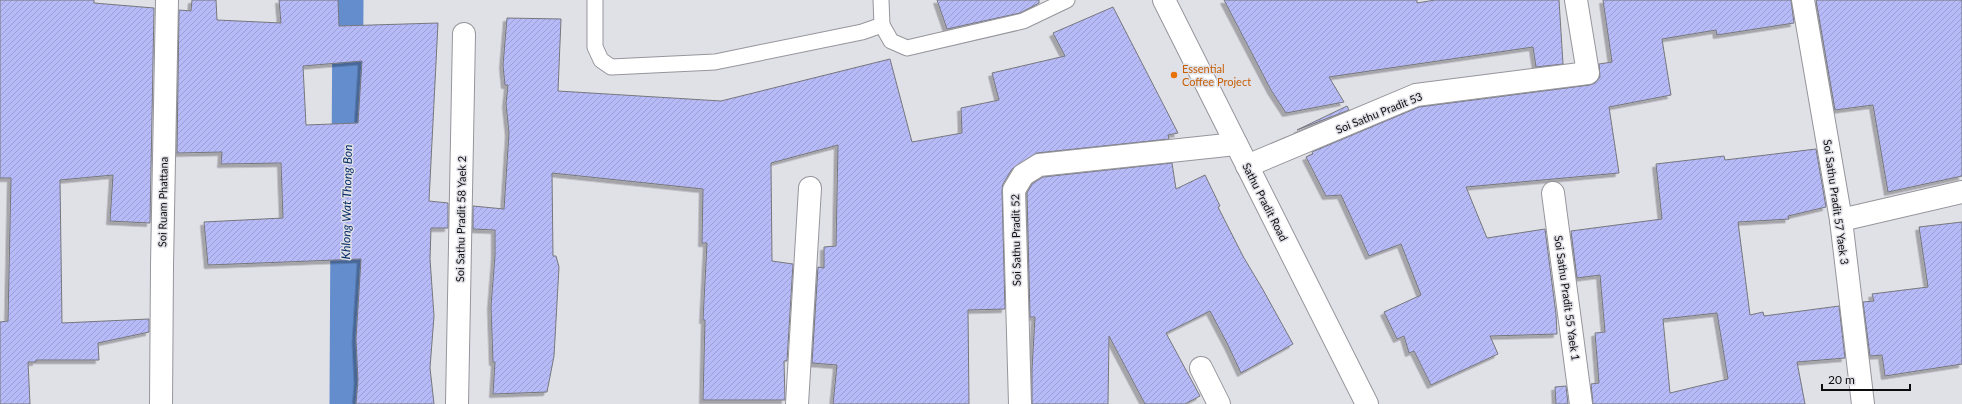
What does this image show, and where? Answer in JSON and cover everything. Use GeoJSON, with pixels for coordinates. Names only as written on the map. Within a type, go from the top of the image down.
{"type":"FeatureCollection","features":[{"type":"Feature","properties":{"kind":"street","name":"Soi Ruam Phattana"},"geometry":{"type":"LineString","coordinates":[[161,404],[162,265],[168,0]]}},
{"type":"Feature","properties":{"kind":"street","name":"Sathu Pradit Road"},"geometry":{"type":"LineString","coordinates":[[1164,0],[1367,404]]}},
{"type":"Feature","properties":{"kind":"street","name":"Soi Sathu Pradit 53"},"geometry":{"type":"LineString","coordinates":[[1247,166],[1416,95],[1588,73],[1576,0]]}},
{"type":"Feature","properties":{"kind":"street","name":"Soi Sathu Pradit 57 Yaek 3"},"geometry":{"type":"LineString","coordinates":[[1803,0],[1841,220],[1863,404]]}},
{"type":"Feature","properties":{"kind":"street","name":"Soi Sathu Pradit 58 Yaek 2"},"geometry":{"type":"LineString","coordinates":[[457,404],[464,34]]}},
{"type":"Feature","properties":{"kind":"street","name":"Soi Sathu Pradit 52"},"geometry":{"type":"LineString","coordinates":[[1020,404],[1014,190],[1023,175],[1039,165],[1236,144]]}},
{"type":"Feature","properties":{"kind":"street"},"geometry":{"type":"LineString","coordinates":[[797,404],[810,188]]}},
{"type":"Feature","properties":{"kind":"street"},"geometry":{"type":"LineString","coordinates":[[1841,220],[1962,192]]}},
{"type":"Feature","properties":{"kind":"street","name":"Soi Sathu Pradit 55 Yaek 1"},"geometry":{"type":"LineString","coordinates":[[1553,193],[1581,404]]}},
{"type":"Feature","properties":{"kind":"street"},"geometry":{"type":"LineString","coordinates":[[1201,368],[1220,404]]}},
{"type":"Feature","properties":{"kind":"lane"},"geometry":{"type":"LineString","coordinates":[[595,0],[595,47],[601,60],[611,67],[715,62],[862,32],[882,25]]}},
{"type":"Feature","properties":{"kind":"lane"},"geometry":{"type":"LineString","coordinates":[[881,0],[882,25],[891,41],[907,48],[1023,21],[1067,0]]}},
{"type":"Feature","properties":{"kind":"building"},"geometry":{"type":"Polygon","coordinates":[[[0,0],[94,0],[94,3],[154,8],[150,223],[110,221],[113,175],[60,180],[62,323],[149,319],[149,332],[98,343],[99,360],[36,360],[36,362],[28,362],[30,404],[0,404],[0,322],[8,321],[11,178],[0,178],[0,0]]]}},
{"type":"Feature","properties":{"kind":"building"},"geometry":{"type":"Polygon","coordinates":[[[192,0],[216,0],[217,20],[281,23],[279,0],[338,0],[339,26],[438,23],[429,201],[448,203],[448,228],[431,228],[430,259],[434,316],[430,368],[434,404],[356,404],[358,380],[356,339],[361,259],[208,265],[204,222],[283,218],[281,163],[221,164],[222,152],[177,153],[179,10],[191,11],[192,0]],[[362,61],[303,66],[306,125],[358,123],[362,61]]]}},
{"type":"Feature","properties":{"kind":"building"},"geometry":{"type":"Polygon","coordinates":[[[937,0],[1039,0],[1039,3],[1020,13],[947,29],[937,0]]]}},
{"type":"Feature","properties":{"kind":"building"},"geometry":{"type":"Polygon","coordinates":[[[1224,0],[1417,0],[1417,3],[1435,0],[1559,0],[1563,64],[1536,67],[1533,47],[1329,77],[1344,102],[1286,113],[1271,90],[1224,0]]]}},
{"type":"Feature","properties":{"kind":"building"},"geometry":{"type":"Polygon","coordinates":[[[1603,0],[1791,0],[1794,23],[1717,35],[1716,30],[1662,39],[1671,95],[1609,107],[1619,173],[1466,187],[1487,238],[1545,229],[1556,314],[1557,334],[1490,336],[1498,354],[1431,385],[1414,351],[1409,353],[1404,336],[1397,339],[1384,312],[1421,295],[1401,244],[1369,256],[1341,195],[1326,196],[1306,157],[1313,154],[1312,152],[1419,107],[1590,85],[1595,83],[1600,77],[1599,64],[1612,62],[1603,0]]]}},
{"type":"Feature","properties":{"kind":"building"},"geometry":{"type":"Polygon","coordinates":[[[1816,0],[1962,0],[1962,176],[1888,192],[1873,105],[1835,110],[1816,0]]]}},
{"type":"Feature","properties":{"kind":"building"},"geometry":{"type":"Polygon","coordinates":[[[1113,7],[1178,133],[1168,135],[1169,139],[1037,153],[1012,169],[1003,184],[1002,190],[1005,309],[968,310],[969,404],[833,404],[837,365],[812,363],[818,267],[824,268],[824,247],[836,246],[838,145],[771,163],[772,261],[793,264],[787,361],[784,361],[785,400],[703,400],[705,320],[703,320],[707,243],[702,243],[703,189],[552,173],[553,256],[556,256],[559,267],[554,356],[547,392],[493,394],[495,362],[493,362],[491,306],[495,256],[495,230],[473,229],[473,206],[504,209],[509,133],[506,104],[508,85],[505,85],[503,65],[507,18],[561,19],[558,91],[721,101],[890,59],[912,142],[962,133],[961,108],[999,100],[992,73],[1065,56],[1053,33],[1113,7]]]}},
{"type":"Feature","properties":{"kind":"building"},"geometry":{"type":"Polygon","coordinates":[[[1347,106],[1349,110],[1297,130],[1347,106]]]}},
{"type":"Feature","properties":{"kind":"building"},"geometry":{"type":"Polygon","coordinates":[[[1816,149],[1826,207],[1788,216],[1789,219],[1738,222],[1750,315],[1763,312],[1764,316],[1839,306],[1845,358],[1797,362],[1805,404],[1593,404],[1591,384],[1599,383],[1595,333],[1605,332],[1600,275],[1577,278],[1571,231],[1662,219],[1656,164],[1724,156],[1725,160],[1816,149]],[[1717,313],[1663,319],[1670,393],[1728,379],[1717,313]]]}},
{"type":"Feature","properties":{"kind":"building"},"geometry":{"type":"Polygon","coordinates":[[[1172,163],[1176,189],[1205,175],[1220,206],[1218,207],[1244,258],[1293,344],[1241,373],[1210,311],[1166,333],[1200,396],[1185,404],[1145,404],[1109,336],[1108,404],[1032,404],[1032,369],[1035,317],[1030,317],[1027,193],[1032,184],[1043,177],[1172,163]]]}},
{"type":"Feature","properties":{"kind":"building"},"geometry":{"type":"Polygon","coordinates":[[[1962,222],[1962,364],[1885,376],[1882,355],[1870,356],[1863,302],[1874,301],[1872,294],[1928,287],[1919,227],[1962,222]]]}},
{"type":"Feature","properties":{"kind":"building"},"geometry":{"type":"Polygon","coordinates":[[[1566,386],[1568,404],[1556,404],[1555,387],[1566,386]]]}},
{"type":"Feature","properties":{"kind":"waterway","name":"Khlong Wat Thong Bon"},"geometry":{"type":"LineString","coordinates":[[347,165],[348,0]]}},
{"type":"Feature","properties":{"kind":"waterway","name":"Khlong Wat Thong Bon"},"geometry":{"type":"LineString","coordinates":[[345,404],[346,217]]}},
{"type":"Feature","properties":{"kind":"place","name":"Essential Coffee Project"},"geometry":{"type":"Point","coordinates":[1174,75]}}]}
